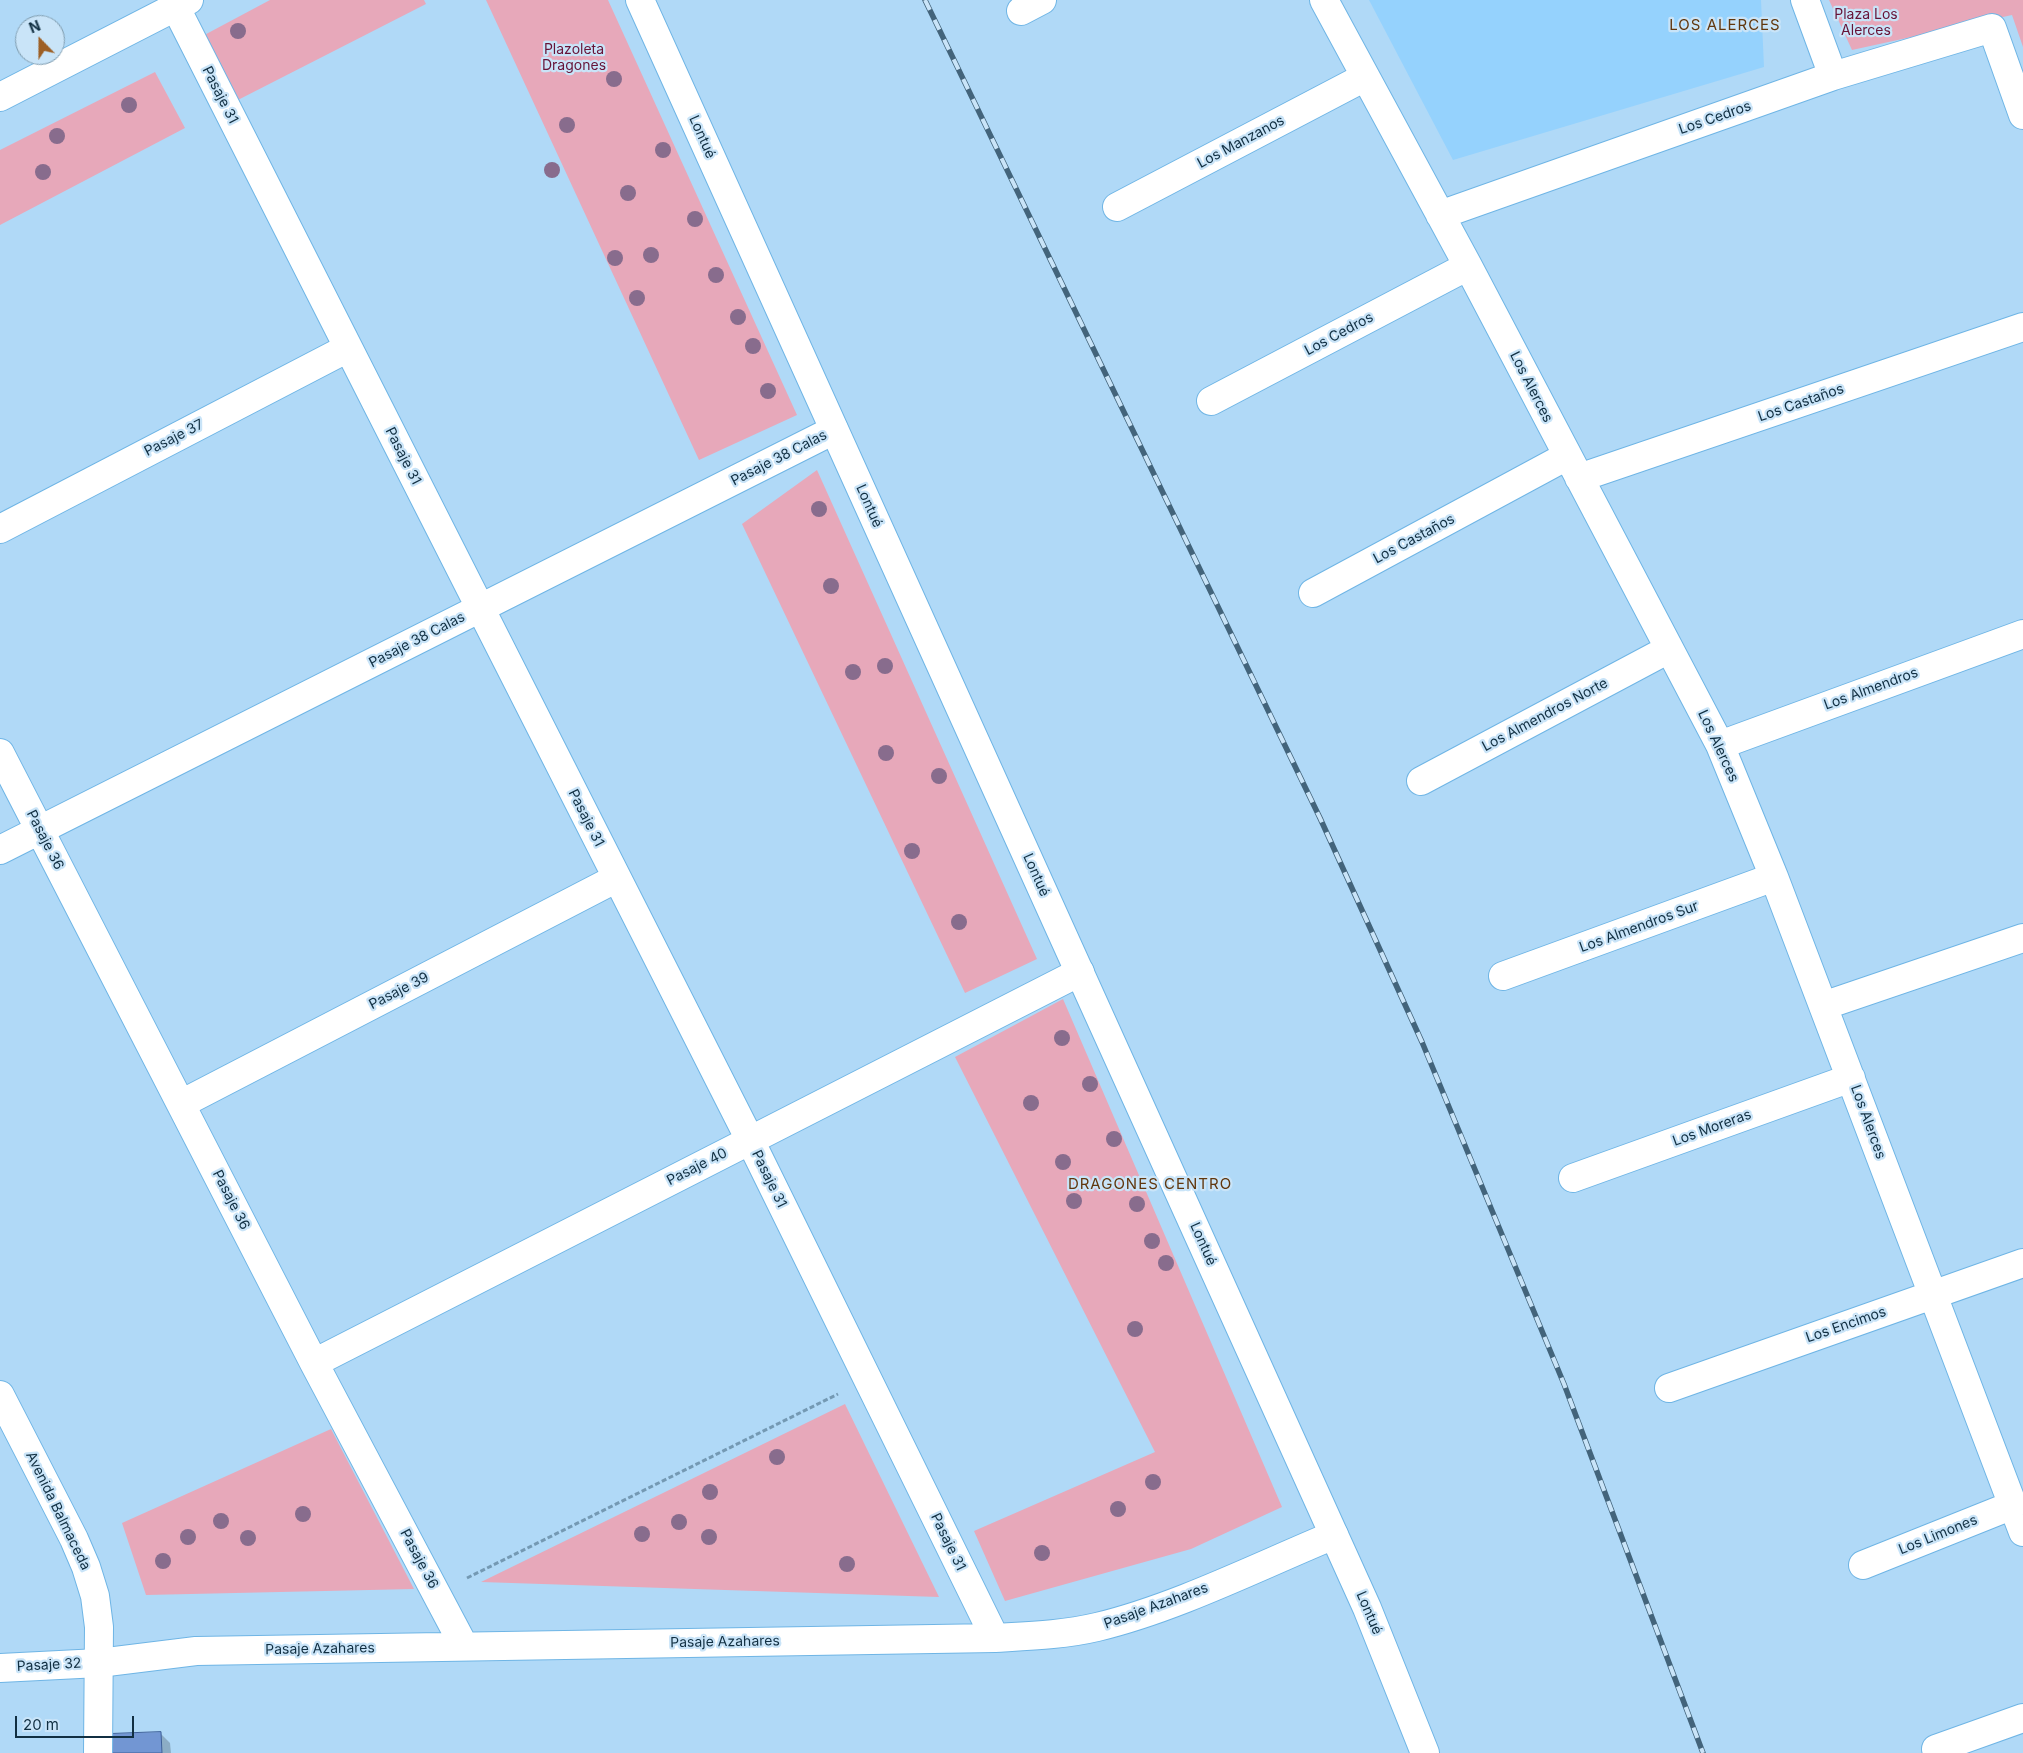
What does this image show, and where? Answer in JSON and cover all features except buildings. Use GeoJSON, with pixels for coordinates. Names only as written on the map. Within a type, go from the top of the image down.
{"type":"FeatureCollection","features":[{"type":"Feature","properties":{"kind":"street","name":"Lontué"},"geometry":{"type":"LineString","coordinates":[[640,0],[1334,1534],[1380,1641],[1424,1753]]}},
{"type":"Feature","properties":{"kind":"street","name":"Los Alerces"},"geometry":{"type":"LineString","coordinates":[[1324,0],[1468,266],[1720,745],[1774,877],[2023,1532]]}},
{"type":"Feature","properties":{"kind":"street"},"geometry":{"type":"LineString","coordinates":[[1806,0],[1833,76]]}},
{"type":"Feature","properties":{"kind":"street"},"geometry":{"type":"LineString","coordinates":[[0,97],[179,2]]}},
{"type":"Feature","properties":{"kind":"street","name":"Pasaje 31"},"geometry":{"type":"LineString","coordinates":[[179,2],[348,348],[750,1140],[995,1638]]}},
{"type":"Feature","properties":{"kind":"street","name":"Los Cedros"},"geometry":{"type":"LineString","coordinates":[[1440,215],[1833,76],[1992,28],[2023,115]]}},
{"type":"Feature","properties":{"kind":"street","name":"Los Manzanos"},"geometry":{"type":"LineString","coordinates":[[1117,207],[1365,77]]}},
{"type":"Feature","properties":{"kind":"street","name":"Los Cedros"},"geometry":{"type":"LineString","coordinates":[[1211,401],[1468,266]]}},
{"type":"Feature","properties":{"kind":"street","name":"Los Castaños"},"geometry":{"type":"LineString","coordinates":[[1313,593],[1573,467],[2023,327]]}},
{"type":"Feature","properties":{"kind":"street","name":"Pasaje 37"},"geometry":{"type":"LineString","coordinates":[[0,529],[348,348]]}},
{"type":"Feature","properties":{"kind":"street","name":"Pasaje 38 Calas"},"geometry":{"type":"LineString","coordinates":[[0,850],[834,430]]}},
{"type":"Feature","properties":{"kind":"street","name":"Los Almendros"},"geometry":{"type":"LineString","coordinates":[[1720,745],[2023,634]]}},
{"type":"Feature","properties":{"kind":"street","name":"Los Almendros Norte"},"geometry":{"type":"LineString","coordinates":[[1421,781],[1669,649]]}},
{"type":"Feature","properties":{"kind":"street","name":"Pasaje 36"},"geometry":{"type":"LineString","coordinates":[[0,753],[314,1363],[464,1646]]}},
{"type":"Feature","properties":{"kind":"street","name":"Los Almendros Sur"},"geometry":{"type":"LineString","coordinates":[[1503,976],[1774,877]]}},
{"type":"Feature","properties":{"kind":"street","name":"Pasaje 39"},"geometry":{"type":"LineString","coordinates":[[182,1104],[617,878]]}},
{"type":"Feature","properties":{"kind":"street"},"geometry":{"type":"LineString","coordinates":[[1823,1006],[2023,938]]}},
{"type":"Feature","properties":{"kind":"street","name":"Pasaje 40"},"geometry":{"type":"LineString","coordinates":[[314,1363],[1080,972]]}},
{"type":"Feature","properties":{"kind":"street","name":"Los Moreras"},"geometry":{"type":"LineString","coordinates":[[1573,1178],[1851,1078]]}},
{"type":"Feature","properties":{"kind":"street","name":"Los Encimos"},"geometry":{"type":"LineString","coordinates":[[1669,1388],[2023,1263]]}},
{"type":"Feature","properties":{"kind":"street","name":"Avenida Balmaceda"},"geometry":{"type":"LineString","coordinates":[[0,1395],[86,1567],[95,1596],[99,1626],[98,1753]]}},
{"type":"Feature","properties":{"kind":"street","name":"Los Limones"},"geometry":{"type":"LineString","coordinates":[[1863,1565],[2013,1505]]}},
{"type":"Feature","properties":{"kind":"street","name":"Pasaje Azahares"},"geometry":{"type":"LineString","coordinates":[[99,1663],[196,1651],[995,1638],[1061,1634],[1128,1619],[1334,1534]]}},
{"type":"Feature","properties":{"kind":"street","name":"Pasaje 32"},"geometry":{"type":"LineString","coordinates":[[0,1668],[99,1663]]}},
{"type":"Feature","properties":{"kind":"street"},"geometry":{"type":"LineString","coordinates":[[1936,1749],[2023,1718]]}},
{"type":"Feature","properties":{"kind":"path"},"geometry":{"type":"LineString","coordinates":[[437,1593],[867,1380]]}},
{"type":"Feature","properties":{"kind":"shaded area"},"geometry":{"type":"Polygon","coordinates":[[[1369,0],[1761,0],[1764,67],[1453,160],[1369,0]]]}},
{"type":"Feature","properties":{"kind":"green space"},"geometry":{"type":"Polygon","coordinates":[[[270,0],[424,0],[426,4],[232,103],[195,40],[270,0]]]}},
{"type":"Feature","properties":{"kind":"green space","name":"Plazoleta Dragones"},"geometry":{"type":"Polygon","coordinates":[[[486,0],[608,0],[797,415],[699,460],[486,0]]]}},
{"type":"Feature","properties":{"kind":"green space","name":"Plaza Los Alerces"},"geometry":{"type":"Polygon","coordinates":[[[1829,0],[2023,0],[2023,47],[2012,15],[1852,50],[1829,0]]]}},
{"type":"Feature","properties":{"kind":"green space"},"geometry":{"type":"Polygon","coordinates":[[[155,72],[185,128],[0,225],[0,150],[155,72]]]}},
{"type":"Feature","properties":{"kind":"green space"},"geometry":{"type":"Polygon","coordinates":[[[817,470],[1037,959],[965,993],[742,524],[817,470]]]}},
{"type":"Feature","properties":{"kind":"green space"},"geometry":{"type":"Polygon","coordinates":[[[1063,999],[1282,1507],[1191,1549],[1005,1601],[974,1531],[1155,1452],[955,1057],[1063,999]]]}},
{"type":"Feature","properties":{"kind":"green space"},"geometry":{"type":"Polygon","coordinates":[[[845,1404],[939,1597],[481,1582],[845,1404]]]}},
{"type":"Feature","properties":{"kind":"green space"},"geometry":{"type":"Polygon","coordinates":[[[331,1429],[414,1589],[146,1595],[122,1523],[331,1429]]]}},
{"type":"Feature","properties":{"kind":"railway"},"geometry":{"type":"LineString","coordinates":[[925,0],[1320,818],[1422,1042],[1564,1384],[1703,1753]]}},
{"type":"Feature","properties":{"kind":"district","name":"LOS ALERCES"},"geometry":{"type":"Point","coordinates":[1725,25]}},
{"type":"Feature","properties":{"kind":"district","name":"DRAGONES CENTRO"},"geometry":{"type":"Point","coordinates":[1150,1184]}}]}
